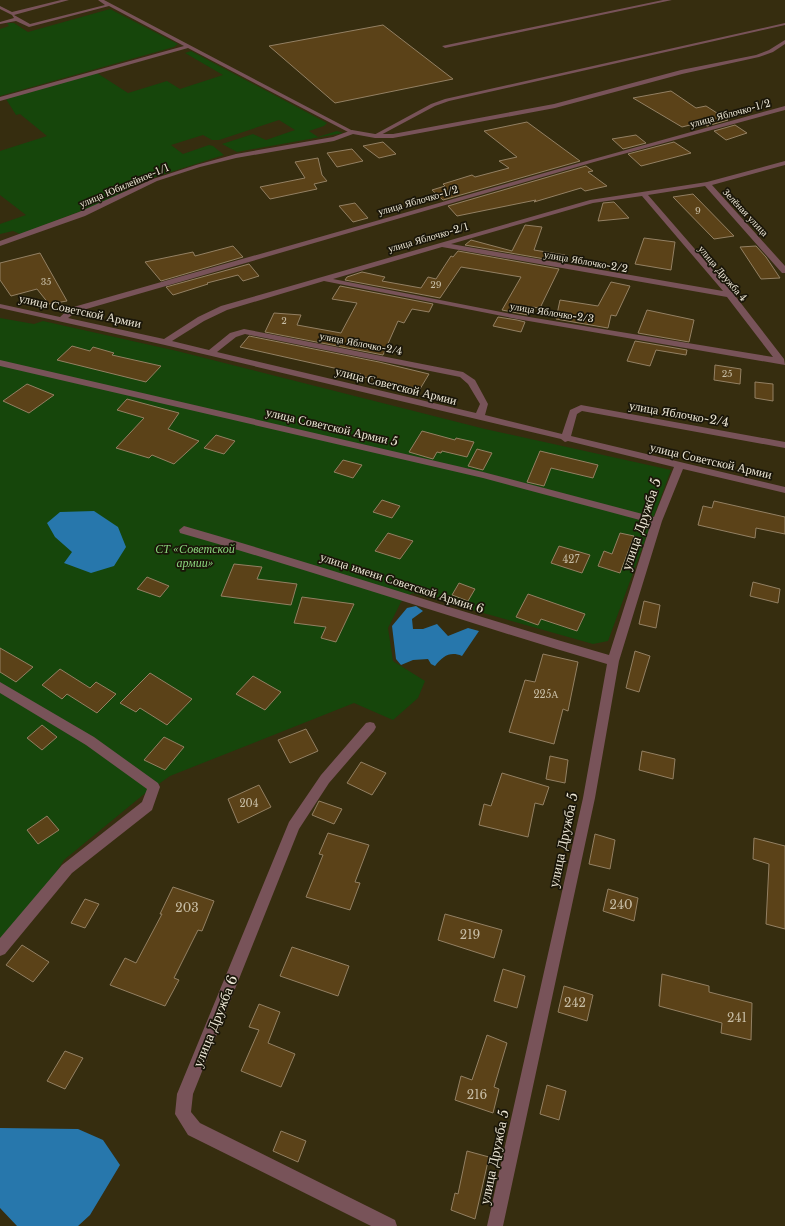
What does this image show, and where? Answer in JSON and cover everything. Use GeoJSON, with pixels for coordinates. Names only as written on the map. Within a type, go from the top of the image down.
{"type":"FeatureCollection","features":[{"type":"Feature","properties":{"kind":"street"},"geometry":{"type":"LineString","coordinates":[[352,132],[374,136],[393,136],[555,106],[662,76],[757,56],[771,51],[785,42]]}},
{"type":"Feature","properties":{"kind":"street","name":"улица Яблочко-1/2"},"geometry":{"type":"LineString","coordinates":[[61,320],[73,310],[569,168],[785,108]]}},
{"type":"Feature","properties":{"kind":"street","name":"улица Юбилейное-1/1"},"geometry":{"type":"LineString","coordinates":[[0,244],[82,214],[155,180],[176,173],[236,156],[334,139],[352,132]]}},
{"type":"Feature","properties":{"kind":"street"},"geometry":{"type":"LineString","coordinates":[[781,164],[785,172]]}},
{"type":"Feature","properties":{"kind":"street","name":"улица Яблочко-2/1"},"geometry":{"type":"LineString","coordinates":[[165,342],[201,318],[224,308],[440,244],[592,201],[707,184],[781,164]]}},
{"type":"Feature","properties":{"kind":"street","name":"Зелёная улица"},"geometry":{"type":"LineString","coordinates":[[707,184],[785,271]]}},
{"type":"Feature","properties":{"kind":"street","name":"улица Дружба 4"},"geometry":{"type":"LineString","coordinates":[[644,193],[730,295],[783,364]]}},
{"type":"Feature","properties":{"kind":"street","name":"улица Яблочко-2/2"},"geometry":{"type":"LineString","coordinates":[[440,244],[609,275],[730,295]]}},
{"type":"Feature","properties":{"kind":"street","name":"улица Яблочко-2/3"},"geometry":{"type":"LineString","coordinates":[[320,279],[517,317],[783,364]]}},
{"type":"Feature","properties":{"kind":"street","name":"улица Советской Армии"},"geometry":{"type":"LineString","coordinates":[[0,306],[165,342],[565,439],[785,490]]}},
{"type":"Feature","properties":{"kind":"street","name":"улица Яблочко-2/4"},"geometry":{"type":"LineString","coordinates":[[211,353],[233,335],[244,331],[463,375],[472,382],[484,404],[479,418]]}},
{"type":"Feature","properties":{"kind":"street","name":"улица Советской Армии 5"},"geometry":{"type":"LineString","coordinates":[[0,363],[483,475],[657,521]]}},
{"type":"Feature","properties":{"kind":"street","name":"улица Яблочко-2/4"},"geometry":{"type":"LineString","coordinates":[[565,439],[573,412],[581,408],[785,445]]}},
{"type":"Feature","properties":{"kind":"street","name":"улица Дружба 5"},"geometry":{"type":"LineString","coordinates":[[495,1226],[589,798],[613,661],[657,521],[679,466]]}},
{"type":"Feature","properties":{"kind":"street","name":"улица имени Советской Армии 6"},"geometry":{"type":"LineString","coordinates":[[184,530],[289,560],[480,622],[613,661]]}},
{"type":"Feature","properties":{"kind":"street"},"geometry":{"type":"LineString","coordinates":[[0,687],[90,741],[154,787],[147,806],[67,869],[0,949]]}},
{"type":"Feature","properties":{"kind":"street","name":"улица Дружба 6"},"geometry":{"type":"LineString","coordinates":[[370,727],[325,779],[294,826],[185,1094],[183,1114],[194,1129],[389,1226]]}},
{"type":"Feature","properties":{"kind":"lane"},"geometry":{"type":"LineString","coordinates":[[43,0],[49,4]]}},
{"type":"Feature","properties":{"kind":"lane"},"geometry":{"type":"LineString","coordinates":[[11,14],[67,0]]}},
{"type":"Feature","properties":{"kind":"lane"},"geometry":{"type":"LineString","coordinates":[[100,0],[352,132]]}},
{"type":"Feature","properties":{"kind":"lane"},"geometry":{"type":"LineString","coordinates":[[445,46],[670,0]]}},
{"type":"Feature","properties":{"kind":"lane"},"geometry":{"type":"LineString","coordinates":[[0,7],[28,26],[108,5]]}},
{"type":"Feature","properties":{"kind":"lane"},"geometry":{"type":"LineString","coordinates":[[0,23],[17,19]]}},
{"type":"Feature","properties":{"kind":"lane"},"geometry":{"type":"LineString","coordinates":[[374,136],[432,105],[447,100],[785,24]]}},
{"type":"Feature","properties":{"kind":"lane"},"geometry":{"type":"LineString","coordinates":[[0,99],[189,46]]}},
{"type":"Feature","properties":{"kind":"green space"},"geometry":{"type":"Polygon","coordinates":[[[110,9],[178,44],[174,47],[0,96],[0,29],[9,26],[7,23],[14,23],[28,32],[110,9]]]}},
{"type":"Feature","properties":{"kind":"green space"},"geometry":{"type":"Polygon","coordinates":[[[191,51],[327,123],[324,126],[309,131],[318,137],[337,131],[343,133],[237,152],[222,144],[253,134],[266,140],[295,130],[279,120],[219,140],[212,140],[203,135],[171,145],[183,154],[209,145],[213,146],[224,155],[149,179],[100,204],[20,234],[13,231],[0,234],[0,224],[26,215],[0,195],[0,151],[47,136],[20,114],[16,115],[6,99],[97,73],[128,93],[167,81],[180,89],[223,75],[185,53],[191,51]]]}},
{"type":"Feature","properties":{"kind":"green space","name":"СТ «Советской армии»"},"geometry":{"type":"Polygon","coordinates":[[[0,318],[34,324],[43,321],[177,351],[485,429],[671,470],[608,641],[593,644],[412,593],[401,602],[388,628],[393,661],[425,681],[418,698],[393,720],[354,703],[170,776],[143,795],[64,860],[45,890],[0,940],[0,318]]]}},
{"type":"Feature","properties":{"kind":"water"},"geometry":{"type":"Polygon","coordinates":[[[94,511],[118,527],[126,547],[114,566],[91,573],[64,563],[72,552],[55,537],[47,523],[60,512],[94,511]]]}},
{"type":"Feature","properties":{"kind":"water"},"geometry":{"type":"Polygon","coordinates":[[[416,606],[423,611],[412,619],[413,629],[423,629],[437,624],[448,636],[468,628],[479,631],[462,656],[454,654],[447,655],[435,666],[431,664],[428,659],[413,660],[401,665],[396,659],[392,626],[407,608],[416,606]]]}},
{"type":"Feature","properties":{"kind":"water"},"geometry":{"type":"Polygon","coordinates":[[[0,1128],[78,1129],[103,1140],[120,1165],[90,1215],[78,1226],[17,1226],[0,1208],[0,1128]]]}},
{"type":"Feature","properties":{"kind":"building"},"geometry":{"type":"Polygon","coordinates":[[[383,25],[453,79],[335,103],[269,46],[383,25]]]}},
{"type":"Feature","properties":{"kind":"building"},"geometry":{"type":"Polygon","coordinates":[[[671,91],[696,108],[706,106],[728,120],[707,126],[702,122],[682,127],[633,98],[671,91]]]}},
{"type":"Feature","properties":{"kind":"building"},"geometry":{"type":"Polygon","coordinates":[[[527,122],[580,161],[443,200],[432,190],[445,186],[443,184],[472,175],[475,177],[509,168],[499,161],[517,157],[484,131],[527,122]]]}},
{"type":"Feature","properties":{"kind":"building"},"geometry":{"type":"Polygon","coordinates":[[[735,125],[747,133],[726,140],[714,131],[735,125]]]}},
{"type":"Feature","properties":{"kind":"building"},"geometry":{"type":"Polygon","coordinates":[[[636,135],[646,143],[623,149],[612,139],[636,135]]]}},
{"type":"Feature","properties":{"kind":"building"},"geometry":{"type":"Polygon","coordinates":[[[383,142],[396,154],[379,158],[363,146],[383,142]]]}},
{"type":"Feature","properties":{"kind":"building"},"geometry":{"type":"Polygon","coordinates":[[[674,142],[691,153],[641,166],[628,154],[674,142]]]}},
{"type":"Feature","properties":{"kind":"building"},"geometry":{"type":"Polygon","coordinates":[[[352,149],[363,161],[337,167],[327,153],[352,149]]]}},
{"type":"Feature","properties":{"kind":"building"},"geometry":{"type":"Polygon","coordinates":[[[318,158],[322,175],[327,181],[314,184],[317,189],[270,199],[260,187],[305,178],[295,162],[318,158]]]}},
{"type":"Feature","properties":{"kind":"building"},"geometry":{"type":"Polygon","coordinates":[[[586,166],[593,171],[588,172],[607,186],[585,191],[581,188],[534,202],[536,200],[457,216],[448,206],[586,166]]]}},
{"type":"Feature","properties":{"kind":"building"},"geometry":{"type":"Polygon","coordinates":[[[693,194],[734,236],[714,239],[673,197],[693,194]]]}},
{"type":"Feature","properties":{"kind":"building"},"geometry":{"type":"Polygon","coordinates":[[[614,202],[629,218],[598,221],[603,203],[614,202]]]}},
{"type":"Feature","properties":{"kind":"building"},"geometry":{"type":"Polygon","coordinates":[[[355,203],[368,218],[353,222],[339,206],[355,203]]]}},
{"type":"Feature","properties":{"kind":"building"},"geometry":{"type":"Polygon","coordinates":[[[525,225],[542,227],[534,250],[565,255],[562,262],[465,245],[471,240],[512,251],[525,225]]]}},
{"type":"Feature","properties":{"kind":"building"},"geometry":{"type":"Polygon","coordinates":[[[644,238],[675,242],[671,270],[635,264],[644,238]]]}},
{"type":"Feature","properties":{"kind":"building"},"geometry":{"type":"Polygon","coordinates":[[[233,246],[243,257],[161,281],[145,262],[193,252],[195,256],[233,246]]]}},
{"type":"Feature","properties":{"kind":"building"},"geometry":{"type":"Polygon","coordinates":[[[756,246],[766,257],[780,278],[761,279],[740,247],[756,246]]]}},
{"type":"Feature","properties":{"kind":"building"},"geometry":{"type":"Polygon","coordinates":[[[458,251],[559,269],[540,308],[532,307],[528,315],[502,310],[521,277],[461,267],[440,298],[345,280],[347,277],[362,272],[385,277],[382,281],[421,288],[428,277],[436,279],[451,256],[453,257],[458,251]]]}},
{"type":"Feature","properties":{"kind":"building"},"geometry":{"type":"Polygon","coordinates":[[[40,253],[67,301],[49,304],[37,289],[11,296],[0,280],[0,263],[40,253]]]}},
{"type":"Feature","properties":{"kind":"building"},"geometry":{"type":"Polygon","coordinates":[[[249,264],[259,276],[243,281],[238,275],[207,283],[208,284],[173,295],[166,287],[249,264]]]}},
{"type":"Feature","properties":{"kind":"building"},"geometry":{"type":"Polygon","coordinates":[[[611,282],[630,286],[616,316],[611,315],[608,328],[556,319],[560,300],[598,306],[611,282]]]}},
{"type":"Feature","properties":{"kind":"building"},"geometry":{"type":"Polygon","coordinates":[[[340,286],[433,304],[429,312],[412,309],[404,323],[398,321],[383,355],[265,332],[274,313],[301,315],[297,325],[341,333],[357,303],[332,299],[340,286]]]}},
{"type":"Feature","properties":{"kind":"building"},"geometry":{"type":"Polygon","coordinates":[[[647,310],[694,320],[689,342],[638,333],[647,310]]]}},
{"type":"Feature","properties":{"kind":"building"},"geometry":{"type":"Polygon","coordinates":[[[498,317],[525,322],[521,332],[493,326],[498,317]]]}},
{"type":"Feature","properties":{"kind":"building"},"geometry":{"type":"Polygon","coordinates":[[[249,336],[379,362],[429,374],[420,389],[359,376],[361,374],[240,347],[249,336]]]}},
{"type":"Feature","properties":{"kind":"building"},"geometry":{"type":"Polygon","coordinates":[[[635,341],[687,350],[686,355],[656,350],[650,366],[627,361],[635,341]]]}},
{"type":"Feature","properties":{"kind":"building"},"geometry":{"type":"Polygon","coordinates":[[[72,346],[90,351],[93,347],[114,353],[112,355],[161,366],[146,382],[57,360],[72,346]]]}},
{"type":"Feature","properties":{"kind":"building"},"geometry":{"type":"Polygon","coordinates":[[[715,365],[741,369],[740,384],[714,380],[715,365]]]}},
{"type":"Feature","properties":{"kind":"building"},"geometry":{"type":"Polygon","coordinates":[[[755,382],[773,384],[773,401],[755,398],[755,382]]]}},
{"type":"Feature","properties":{"kind":"building"},"geometry":{"type":"Polygon","coordinates":[[[27,384],[54,395],[29,413],[3,401],[27,384]]]}},
{"type":"Feature","properties":{"kind":"building"},"geometry":{"type":"Polygon","coordinates":[[[127,399],[179,413],[168,429],[199,441],[174,464],[152,455],[149,458],[116,448],[144,418],[117,410],[127,399]]]}},
{"type":"Feature","properties":{"kind":"building"},"geometry":{"type":"Polygon","coordinates":[[[422,431],[455,440],[456,438],[474,442],[467,457],[442,451],[441,453],[437,452],[433,459],[409,452],[422,431]]]}},
{"type":"Feature","properties":{"kind":"building"},"geometry":{"type":"Polygon","coordinates":[[[216,435],[235,441],[224,454],[204,448],[216,435]]]}},
{"type":"Feature","properties":{"kind":"building"},"geometry":{"type":"Polygon","coordinates":[[[477,449],[492,453],[483,470],[468,466],[477,449]]]}},
{"type":"Feature","properties":{"kind":"building"},"geometry":{"type":"Polygon","coordinates":[[[540,451],[598,465],[593,478],[551,468],[544,486],[527,482],[540,451]]]}},
{"type":"Feature","properties":{"kind":"building"},"geometry":{"type":"Polygon","coordinates":[[[343,460],[362,465],[353,478],[334,472],[343,460]]]}},
{"type":"Feature","properties":{"kind":"building"},"geometry":{"type":"Polygon","coordinates":[[[382,500],[400,506],[392,518],[373,512],[382,500]]]}},
{"type":"Feature","properties":{"kind":"building"},"geometry":{"type":"Polygon","coordinates":[[[714,501],[785,517],[785,534],[756,528],[755,538],[698,525],[703,506],[712,508],[714,501]]]}},
{"type":"Feature","properties":{"kind":"building"},"geometry":{"type":"Polygon","coordinates":[[[388,533],[413,541],[400,559],[375,551],[388,533]]]}},
{"type":"Feature","properties":{"kind":"building"},"geometry":{"type":"Polygon","coordinates":[[[620,533],[634,536],[620,573],[598,566],[604,551],[612,554],[620,533]]]}},
{"type":"Feature","properties":{"kind":"building"},"geometry":{"type":"Polygon","coordinates":[[[559,546],[590,555],[582,573],[551,563],[559,546]]]}},
{"type":"Feature","properties":{"kind":"building"},"geometry":{"type":"Polygon","coordinates":[[[234,564],[262,567],[257,579],[297,584],[291,605],[221,596],[234,564]]]}},
{"type":"Feature","properties":{"kind":"building"},"geometry":{"type":"Polygon","coordinates":[[[147,577],[169,586],[160,597],[137,589],[147,577]]]}},
{"type":"Feature","properties":{"kind":"building"},"geometry":{"type":"Polygon","coordinates":[[[753,582],[780,589],[778,603],[750,596],[753,582]]]}},
{"type":"Feature","properties":{"kind":"building"},"geometry":{"type":"Polygon","coordinates":[[[459,583],[475,589],[468,601],[452,595],[459,583]]]}},
{"type":"Feature","properties":{"kind":"building"},"geometry":{"type":"Polygon","coordinates":[[[528,594],[585,614],[577,631],[541,619],[538,625],[516,617],[528,594]]]}},
{"type":"Feature","properties":{"kind":"building"},"geometry":{"type":"Polygon","coordinates":[[[302,597],[354,604],[336,642],[321,638],[326,627],[294,623],[302,597]]]}},
{"type":"Feature","properties":{"kind":"building"},"geometry":{"type":"Polygon","coordinates":[[[644,601],[660,605],[656,628],[639,624],[644,601]]]}},
{"type":"Feature","properties":{"kind":"building"},"geometry":{"type":"Polygon","coordinates":[[[0,648],[33,667],[16,682],[0,672],[0,648]]]}},
{"type":"Feature","properties":{"kind":"building"},"geometry":{"type":"Polygon","coordinates":[[[635,651],[650,656],[639,692],[626,688],[635,651]]]}},
{"type":"Feature","properties":{"kind":"building"},"geometry":{"type":"Polygon","coordinates":[[[543,654],[578,662],[568,711],[563,709],[554,744],[509,732],[525,680],[535,682],[543,654]]]}},
{"type":"Feature","properties":{"kind":"building"},"geometry":{"type":"Polygon","coordinates":[[[60,669],[90,688],[96,682],[116,694],[97,713],[67,694],[62,699],[42,685],[60,669]]]}},
{"type":"Feature","properties":{"kind":"building"},"geometry":{"type":"Polygon","coordinates":[[[150,673],[192,699],[167,725],[140,708],[136,712],[120,703],[150,673]]]}},
{"type":"Feature","properties":{"kind":"building"},"geometry":{"type":"Polygon","coordinates":[[[253,676],[281,692],[265,710],[236,694],[253,676]]]}},
{"type":"Feature","properties":{"kind":"building"},"geometry":{"type":"Polygon","coordinates":[[[42,725],[57,737],[42,750],[27,738],[42,725]]]}},
{"type":"Feature","properties":{"kind":"building"},"geometry":{"type":"Polygon","coordinates":[[[306,729],[318,751],[290,763],[278,740],[306,729]]]}},
{"type":"Feature","properties":{"kind":"building"},"geometry":{"type":"Polygon","coordinates":[[[164,737],[184,747],[165,770],[144,760],[164,737]]]}},
{"type":"Feature","properties":{"kind":"building"},"geometry":{"type":"Polygon","coordinates":[[[642,751],[675,759],[673,779],[639,770],[642,751]]]}},
{"type":"Feature","properties":{"kind":"building"},"geometry":{"type":"Polygon","coordinates":[[[550,756],[568,760],[565,783],[546,779],[550,756]]]}},
{"type":"Feature","properties":{"kind":"building"},"geometry":{"type":"Polygon","coordinates":[[[361,762],[386,773],[372,795],[347,783],[361,762]]]}},
{"type":"Feature","properties":{"kind":"building"},"geometry":{"type":"Polygon","coordinates":[[[502,773],[549,787],[543,805],[535,803],[528,837],[479,825],[484,804],[491,806],[502,773]]]}},
{"type":"Feature","properties":{"kind":"building"},"geometry":{"type":"Polygon","coordinates":[[[259,785],[271,807],[238,823],[228,799],[259,785]]]}},
{"type":"Feature","properties":{"kind":"building"},"geometry":{"type":"Polygon","coordinates":[[[319,801],[342,809],[334,824],[312,815],[319,801]]]}},
{"type":"Feature","properties":{"kind":"building"},"geometry":{"type":"Polygon","coordinates":[[[47,816],[59,830],[38,844],[27,830],[47,816]]]}},
{"type":"Feature","properties":{"kind":"building"},"geometry":{"type":"Polygon","coordinates":[[[328,833],[369,845],[355,882],[360,883],[350,910],[306,897],[323,855],[319,854],[328,833]]]}},
{"type":"Feature","properties":{"kind":"building"},"geometry":{"type":"Polygon","coordinates":[[[595,834],[615,840],[610,869],[589,864],[595,834]]]}},
{"type":"Feature","properties":{"kind":"building"},"geometry":{"type":"Polygon","coordinates":[[[754,838],[785,846],[785,929],[766,924],[769,864],[753,859],[754,838]]]}},
{"type":"Feature","properties":{"kind":"building"},"geometry":{"type":"Polygon","coordinates":[[[173,887],[214,901],[202,931],[198,930],[174,978],[179,980],[165,1006],[110,985],[125,958],[136,963],[162,914],[160,914],[173,887]]]}},
{"type":"Feature","properties":{"kind":"building"},"geometry":{"type":"Polygon","coordinates":[[[608,889],[638,898],[634,921],[603,911],[608,889]]]}},
{"type":"Feature","properties":{"kind":"building"},"geometry":{"type":"Polygon","coordinates":[[[85,899],[99,904],[85,928],[71,923],[85,899]]]}},
{"type":"Feature","properties":{"kind":"building"},"geometry":{"type":"Polygon","coordinates":[[[445,914],[502,930],[494,958],[438,940],[445,914]]]}},
{"type":"Feature","properties":{"kind":"building"},"geometry":{"type":"Polygon","coordinates":[[[22,945],[49,962],[33,982],[6,965],[22,945]]]}},
{"type":"Feature","properties":{"kind":"building"},"geometry":{"type":"Polygon","coordinates":[[[292,947],[349,966],[338,996],[280,976],[292,947]]]}},
{"type":"Feature","properties":{"kind":"building"},"geometry":{"type":"Polygon","coordinates":[[[503,969],[525,976],[517,1008],[494,1001],[503,969]]]}},
{"type":"Feature","properties":{"kind":"building"},"geometry":{"type":"Polygon","coordinates":[[[662,974],[709,986],[709,992],[752,1003],[751,1040],[721,1033],[722,1023],[659,1006],[662,974]]]}},
{"type":"Feature","properties":{"kind":"building"},"geometry":{"type":"Polygon","coordinates":[[[564,986],[593,995],[587,1021],[558,1012],[564,986]]]}},
{"type":"Feature","properties":{"kind":"building"},"geometry":{"type":"Polygon","coordinates":[[[259,1004],[280,1012],[268,1043],[295,1054],[281,1087],[241,1071],[259,1030],[249,1027],[259,1004]]]}},
{"type":"Feature","properties":{"kind":"building"},"geometry":{"type":"Polygon","coordinates":[[[487,1035],[507,1043],[494,1087],[499,1089],[493,1113],[455,1100],[461,1076],[472,1080],[487,1035]]]}},
{"type":"Feature","properties":{"kind":"building"},"geometry":{"type":"Polygon","coordinates":[[[65,1051],[83,1058],[65,1089],[47,1081],[65,1051]]]}},
{"type":"Feature","properties":{"kind":"building"},"geometry":{"type":"Polygon","coordinates":[[[547,1085],[566,1091],[559,1120],[540,1114],[547,1085]]]}},
{"type":"Feature","properties":{"kind":"building"},"geometry":{"type":"Polygon","coordinates":[[[281,1131],[306,1141],[298,1162],[273,1151],[281,1131]]]}},
{"type":"Feature","properties":{"kind":"building"},"geometry":{"type":"Polygon","coordinates":[[[467,1151],[489,1157],[475,1219],[451,1210],[455,1193],[458,1194],[467,1151]]]}}]}
